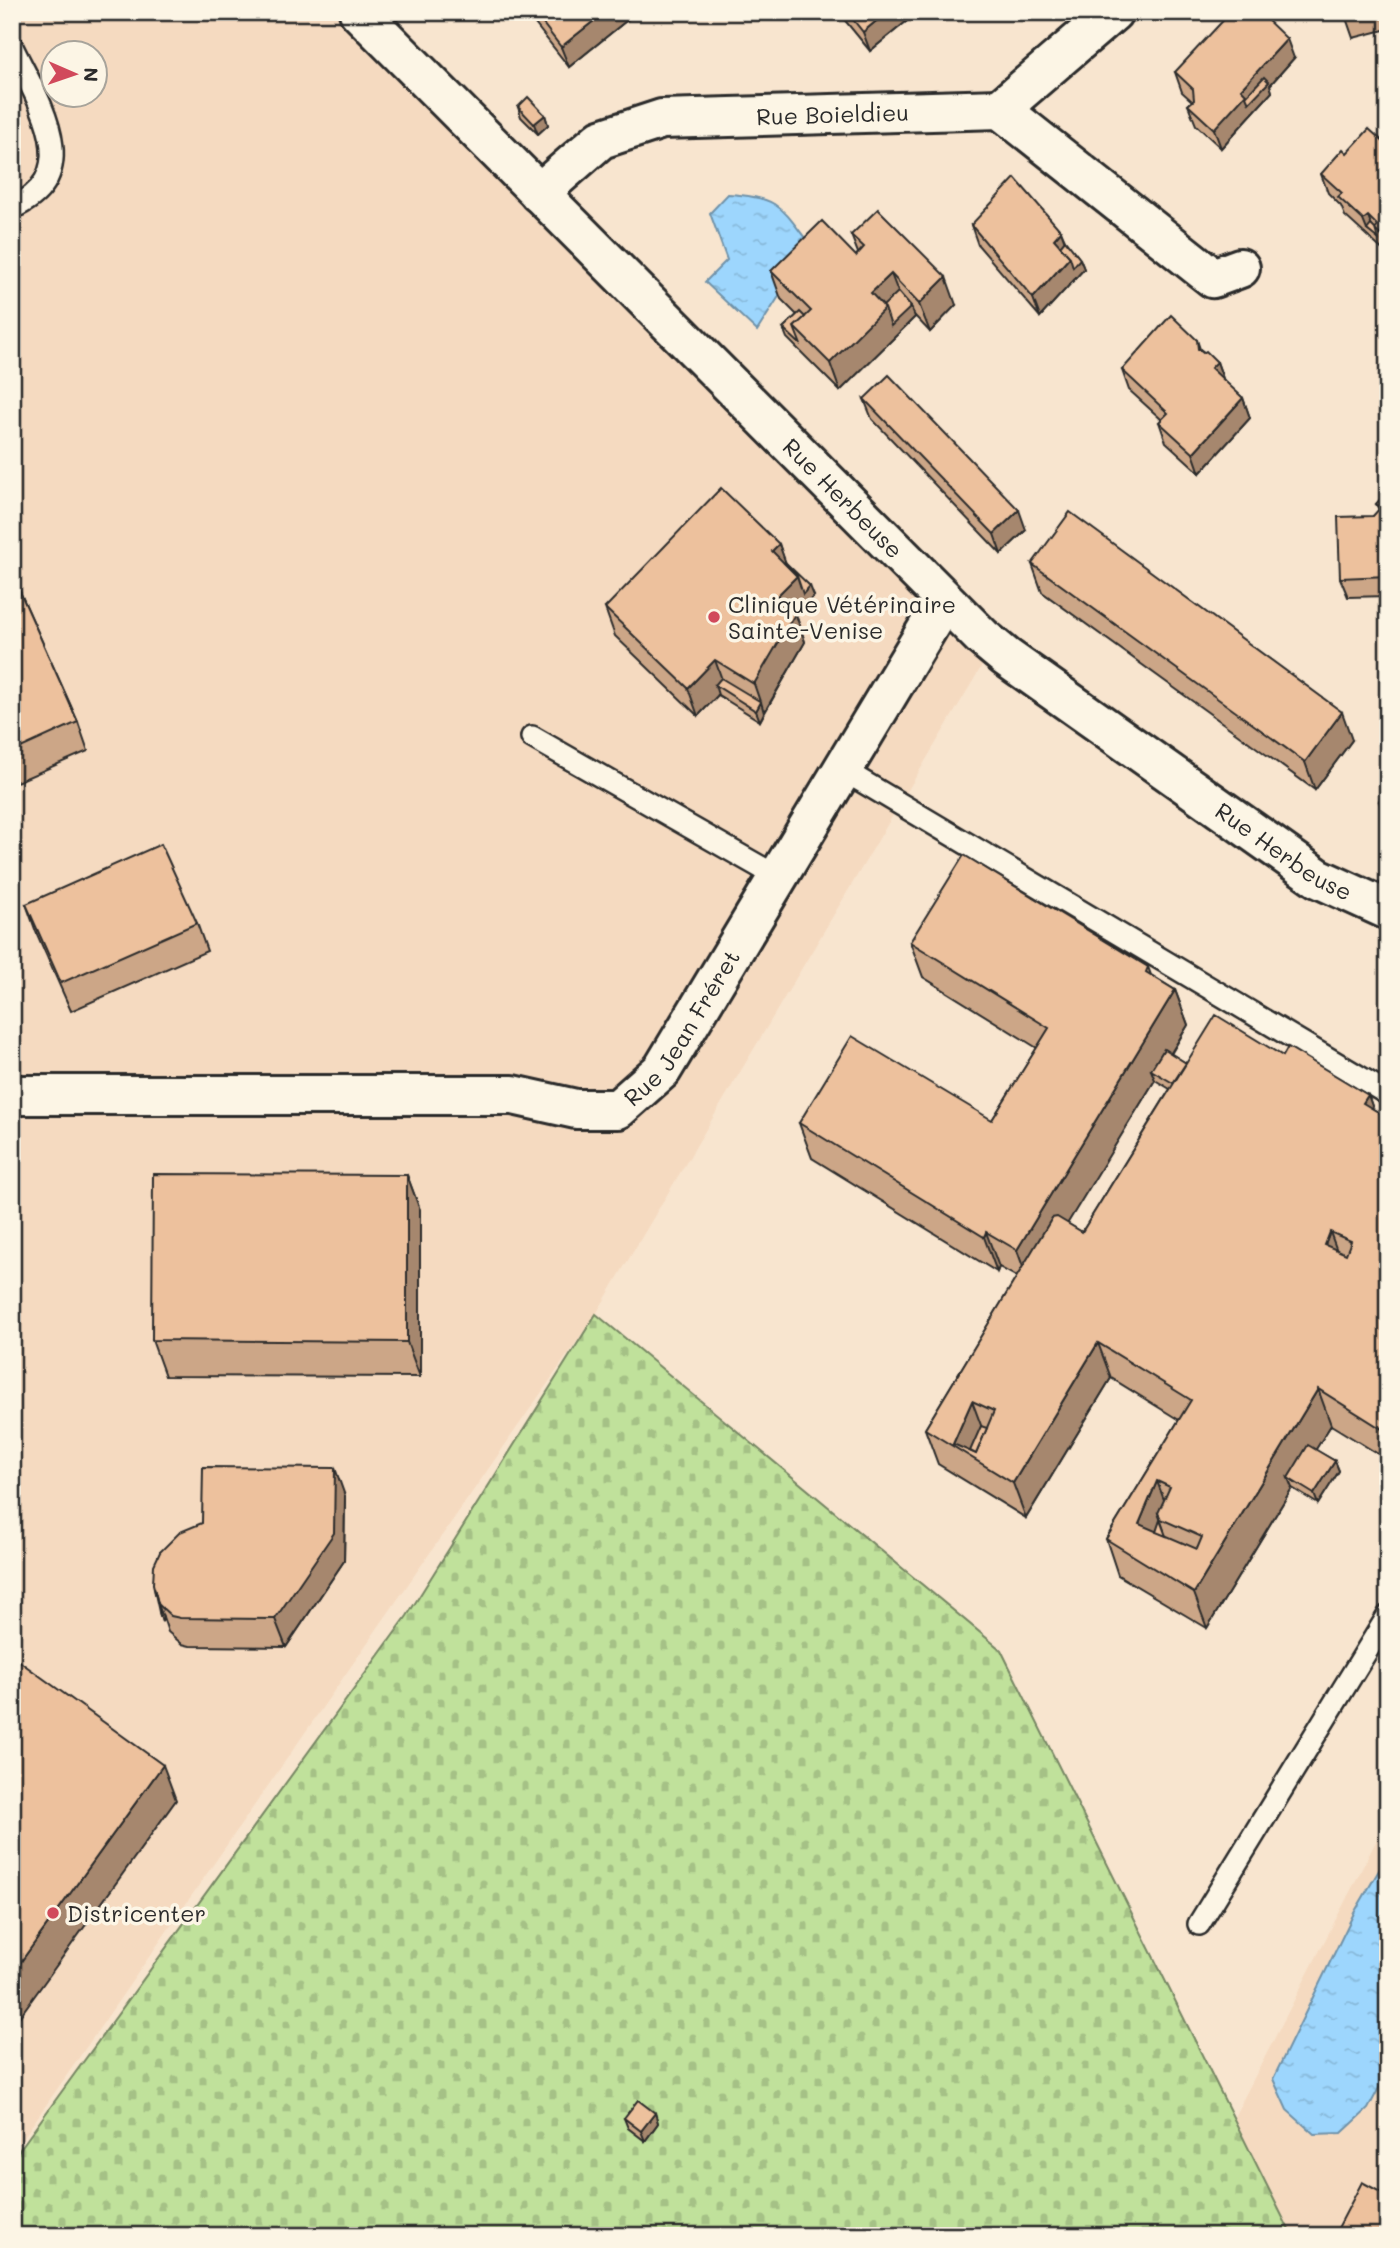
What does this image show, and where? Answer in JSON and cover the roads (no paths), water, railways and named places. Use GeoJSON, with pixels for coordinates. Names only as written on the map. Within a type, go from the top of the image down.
{"type":"FeatureCollection","features":[{"type":"Feature","properties":{"kind":"street","name":"Rue Herbeuse"},"geometry":{"type":"LineString","coordinates":[[359,12],[944,601],[1006,657],[1318,878],[1388,910]]}},
{"type":"Feature","properties":{"kind":"street"},"geometry":{"type":"LineString","coordinates":[[1114,12],[1000,108],[1213,278],[1240,268]]}},
{"type":"Feature","properties":{"kind":"street","name":"Rue Boieldieu"},"geometry":{"type":"LineString","coordinates":[[539,193],[601,139],[662,118],[1000,108]]}},
{"type":"Feature","properties":{"kind":"street","name":"Rue Jean Fréret"},"geometry":{"type":"LineString","coordinates":[[12,1095],[513,1095],[576,1109],[618,1108],[662,1070],[944,601]]}},
{"type":"Feature","properties":{"kind":"lane"},"geometry":{"type":"LineString","coordinates":[[12,47],[52,133],[54,152],[41,187],[28,201],[12,208]]}},
{"type":"Feature","properties":{"kind":"lane"},"geometry":{"type":"LineString","coordinates":[[532,737],[778,877]]}},
{"type":"Feature","properties":{"kind":"lane"},"geometry":{"type":"LineString","coordinates":[[843,770],[1388,1094]]}},
{"type":"Feature","properties":{"kind":"lane"},"geometry":{"type":"LineString","coordinates":[[1199,1924],[1388,1616]]}},
{"type":"Feature","properties":{"kind":"water"},"geometry":{"type":"Polygon","coordinates":[[[728,194],[759,198],[778,206],[811,246],[757,331],[705,282],[727,260],[710,213],[728,194]]]}},
{"type":"Feature","properties":{"kind":"water"},"geometry":{"type":"Polygon","coordinates":[[[1388,1855],[1388,2071],[1368,2109],[1342,2133],[1314,2134],[1287,2110],[1273,2079],[1354,1913],[1388,1855]]]}},
{"type":"Feature","properties":{"kind":"place","name":"Clinique Vétérinaire Sainte-Venise"},"geometry":{"type":"Point","coordinates":[714,617]}},
{"type":"Feature","properties":{"kind":"place","name":"Districenter"},"geometry":{"type":"Point","coordinates":[53,1913]}}]}
